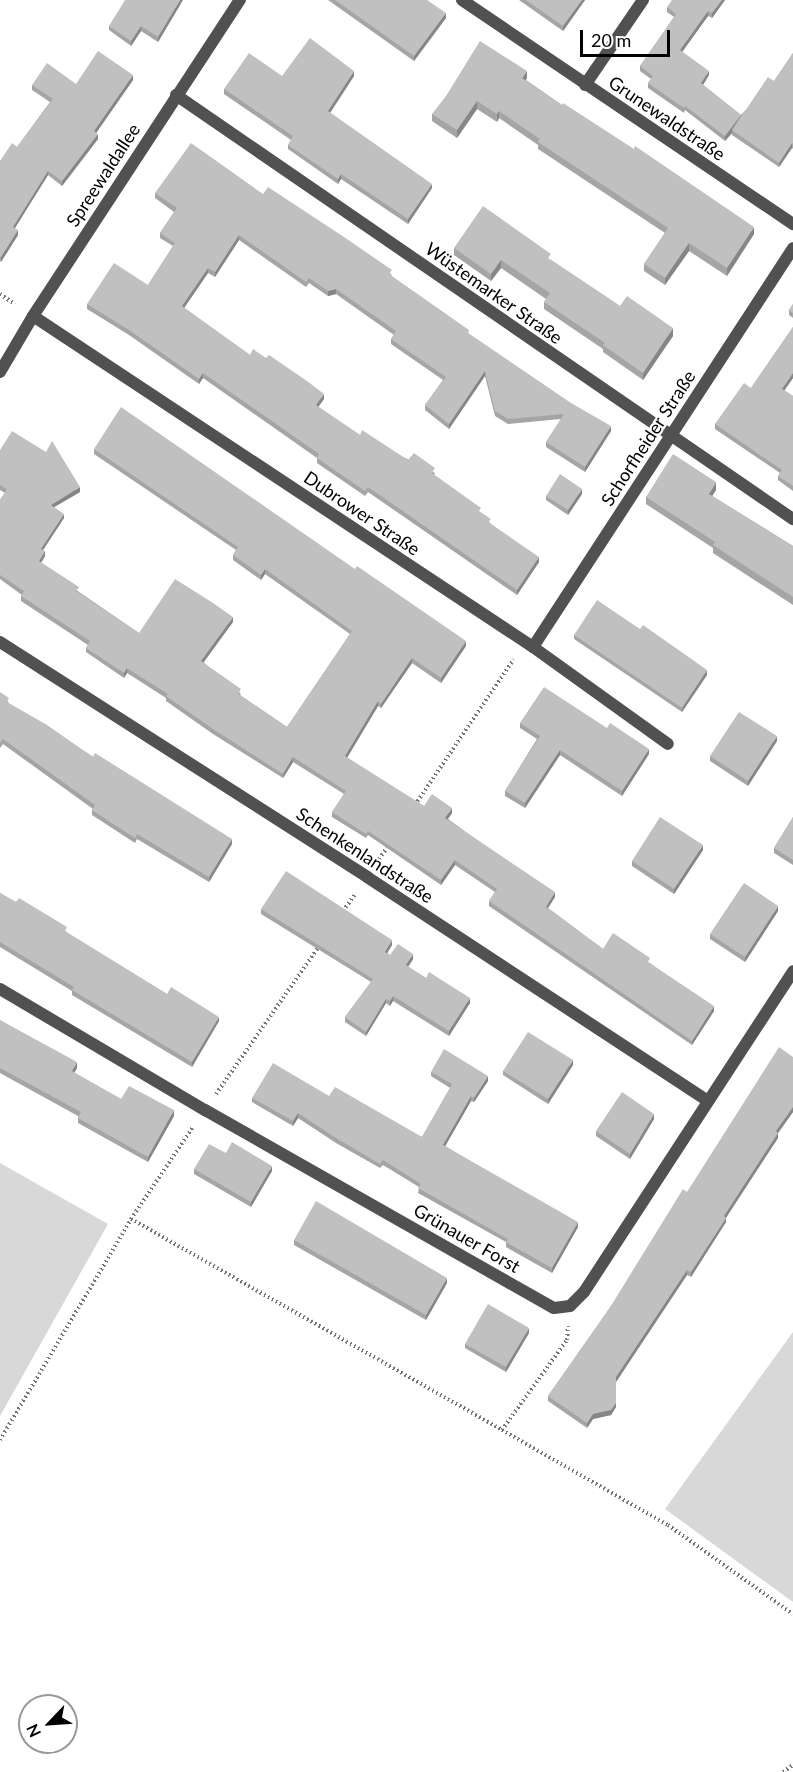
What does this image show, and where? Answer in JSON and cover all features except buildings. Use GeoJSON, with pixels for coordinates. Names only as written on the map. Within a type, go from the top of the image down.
{"type":"FeatureCollection","features":[{"type":"Feature","properties":{"kind":"street","name":"Spreewaldallee"},"geometry":{"type":"LineString","coordinates":[[0,372],[33,316],[240,0]]}},
{"type":"Feature","properties":{"kind":"street","name":"Grunewaldstraße"},"geometry":{"type":"LineString","coordinates":[[462,0],[793,224]]}},
{"type":"Feature","properties":{"kind":"street"},"geometry":{"type":"LineString","coordinates":[[585,85],[643,0]]}},
{"type":"Feature","properties":{"kind":"street","name":"Wüstemarker Straße"},"geometry":{"type":"LineString","coordinates":[[176,95],[793,519]]}},
{"type":"Feature","properties":{"kind":"street","name":"Schorfheider Straße"},"geometry":{"type":"LineString","coordinates":[[533,648],[793,248]]}},
{"type":"Feature","properties":{"kind":"street","name":"Dubrower Straße"},"geometry":{"type":"LineString","coordinates":[[33,316],[533,648],[668,744]]}},
{"type":"Feature","properties":{"kind":"street","name":"Schenkenlandstraße"},"geometry":{"type":"LineString","coordinates":[[0,642],[367,877],[708,1101]]}},
{"type":"Feature","properties":{"kind":"street"},"geometry":{"type":"LineString","coordinates":[[570,1306],[584,1292],[793,971]]}},
{"type":"Feature","properties":{"kind":"street","name":"Grünauer Forst"},"geometry":{"type":"LineString","coordinates":[[0,989],[205,1110],[554,1308],[570,1306]]}},
{"type":"Feature","properties":{"kind":"path"},"geometry":{"type":"LineString","coordinates":[[0,1440],[131,1219],[205,1110]]}},
{"type":"Feature","properties":{"kind":"path"},"geometry":{"type":"LineString","coordinates":[[131,1219],[668,1525],[793,1614]]}},
{"type":"Feature","properties":{"kind":"path"},"geometry":{"type":"LineString","coordinates":[[502,1430],[567,1340],[570,1306]]}},
{"type":"Feature","properties":{"kind":"path"},"geometry":{"type":"LineString","coordinates":[[783,1772],[793,1765]]}},
{"type":"Feature","properties":{"kind":"shaded area"},"geometry":{"type":"Polygon","coordinates":[[[0,1163],[108,1224],[0,1416],[0,1163]]]}},
{"type":"Feature","properties":{"kind":"shaded area"},"geometry":{"type":"Polygon","coordinates":[[[793,1332],[793,1602],[665,1509],[793,1332]]]}}]}
